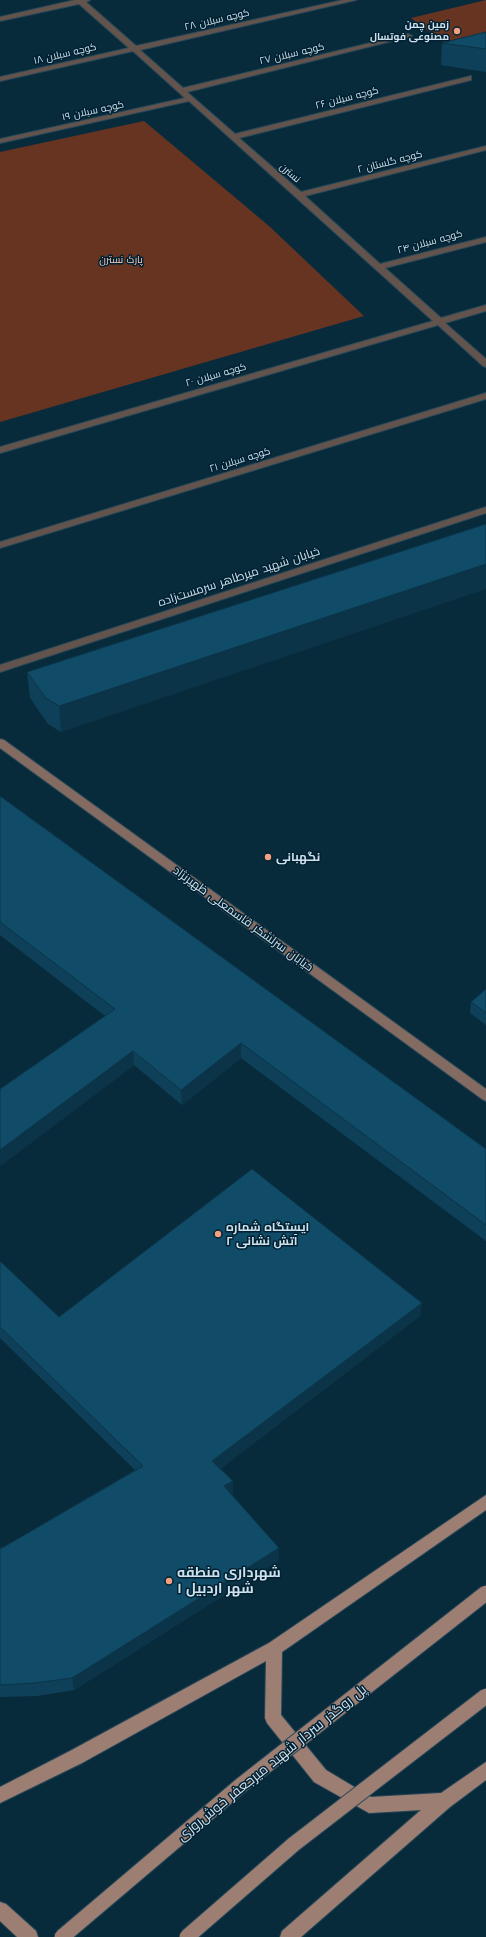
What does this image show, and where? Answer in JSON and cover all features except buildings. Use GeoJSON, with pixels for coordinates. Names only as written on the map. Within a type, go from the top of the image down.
{"type":"FeatureCollection","features":[{"type":"Feature","properties":{"kind":"main road"},"geometry":{"type":"LineString","coordinates":[[0,1795],[76,1757],[274,1648],[486,1502]]}},
{"type":"Feature","properties":{"kind":"main road","name":"پل روگذر سردار شهید میرجعفر خوش‌روزی"},"geometry":{"type":"LineString","coordinates":[[62,1937],[240,1786],[486,1593]]}},
{"type":"Feature","properties":{"kind":"main road"},"geometry":{"type":"LineString","coordinates":[[274,1648],[273,1718],[320,1776],[369,1805],[444,1801]]}},
{"type":"Feature","properties":{"kind":"main road"},"geometry":{"type":"LineString","coordinates":[[187,1937],[294,1844],[486,1696]]}},
{"type":"Feature","properties":{"kind":"main road"},"geometry":{"type":"LineString","coordinates":[[288,1937],[444,1801],[486,1770]]}},
{"type":"Feature","properties":{"kind":"main road"},"geometry":{"type":"LineString","coordinates":[[0,1910],[30,1937]]}},
{"type":"Feature","properties":{"kind":"street","name":"کوچه سبلان ۲۸"},"geometry":{"type":"LineString","coordinates":[[134,49],[352,0]]}},
{"type":"Feature","properties":{"kind":"street","name":"نسترن"},"geometry":{"type":"LineString","coordinates":[[82,1],[180,91],[299,195],[486,364]]}},
{"type":"Feature","properties":{"kind":"street"},"geometry":{"type":"LineString","coordinates":[[0,19],[82,1]]}},
{"type":"Feature","properties":{"kind":"street","name":"کوچه سبلان ۲۷"},"geometry":{"type":"LineString","coordinates":[[180,91],[408,36]]}},
{"type":"Feature","properties":{"kind":"street","name":"کوچه سبلان ۱۸"},"geometry":{"type":"LineString","coordinates":[[0,79],[134,49]]}},
{"type":"Feature","properties":{"kind":"street","name":"کوچه سبلان ۲۶"},"geometry":{"type":"LineString","coordinates":[[232,137],[468,78]]}},
{"type":"Feature","properties":{"kind":"street","name":"کوچه سبلان ۱۹"},"geometry":{"type":"LineString","coordinates":[[0,141],[190,99]]}},
{"type":"Feature","properties":{"kind":"street","name":"کوچه گلستان ۲"},"geometry":{"type":"LineString","coordinates":[[299,195],[486,148]]}},
{"type":"Feature","properties":{"kind":"street","name":"کوچه سبلان ۲۴"},"geometry":{"type":"LineString","coordinates":[[379,267],[486,239]]}},
{"type":"Feature","properties":{"kind":"street","name":"کوچه سبلان ۲۰"},"geometry":{"type":"LineString","coordinates":[[0,450],[486,308]]}},
{"type":"Feature","properties":{"kind":"street","name":"کوچه سبلان ۲۱"},"geometry":{"type":"LineString","coordinates":[[0,545],[486,396]]}},
{"type":"Feature","properties":{"kind":"street","name":"خیابان شهید میرطاهر سرمست‌زاده"},"geometry":{"type":"LineString","coordinates":[[0,669],[486,510]]}},
{"type":"Feature","properties":{"kind":"street","name":"خیابان سرلشکر قاسمعلی ظهیرنژاد"},"geometry":{"type":"LineString","coordinates":[[0,742],[486,1096]]}},
{"type":"Feature","properties":{"kind":"green space","name":"زمین چمن مصنوعی فوتسال"},"geometry":{"type":"Polygon","coordinates":[[[486,0],[486,45],[456,52],[411,18],[486,0]]]}},
{"type":"Feature","properties":{"kind":"green space","name":"پارک نسترن"},"geometry":{"type":"Polygon","coordinates":[[[144,121],[269,226],[364,316],[0,422],[0,152],[144,121]]]}},
{"type":"Feature","properties":{"kind":"place","name":"زمین چمن مصنوعی فوتسال"},"geometry":{"type":"Point","coordinates":[457,31]}},
{"type":"Feature","properties":{"kind":"place","name":"نگهبانی"},"geometry":{"type":"Point","coordinates":[268,857]}},
{"type":"Feature","properties":{"kind":"place","name":"ایستگاه شماره ۲ آتش نشانی"},"geometry":{"type":"Point","coordinates":[218,1234]}},
{"type":"Feature","properties":{"kind":"place","name":"شهرداری منطقه ۱ شهر اردبیل"},"geometry":{"type":"Point","coordinates":[169,1581]}}]}
